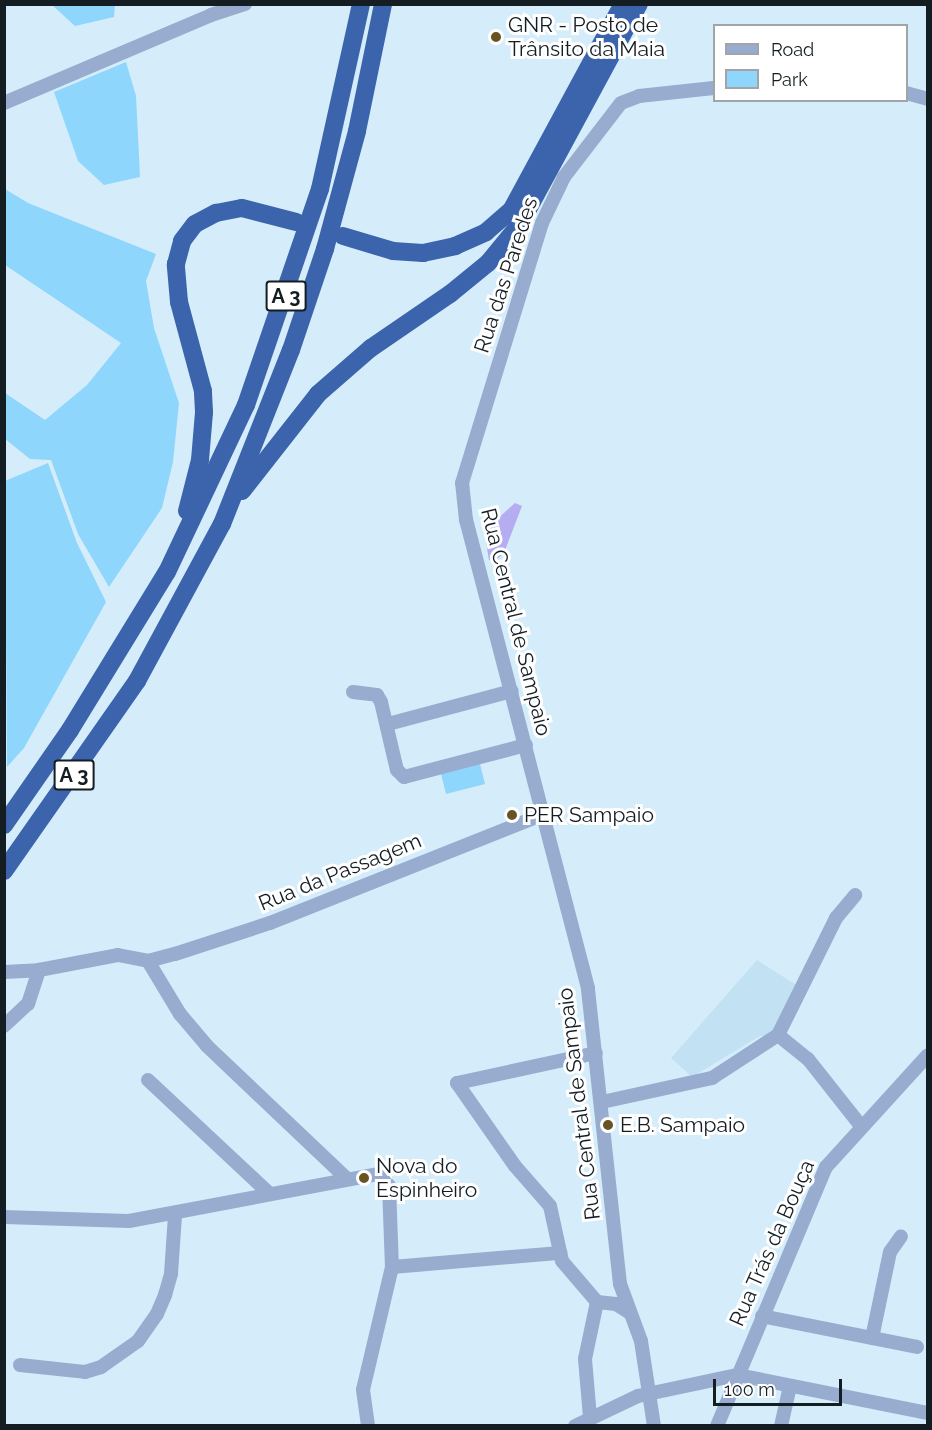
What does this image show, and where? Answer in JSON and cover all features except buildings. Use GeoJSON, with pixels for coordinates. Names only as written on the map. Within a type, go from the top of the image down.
{"type":"FeatureCollection","features":[{"type":"Feature","properties":{"kind":"highway","name":"A 3"},"geometry":{"type":"LineString","coordinates":[[4,825],[70,730],[167,572],[246,405],[287,296],[329,154],[361,4]]}},
{"type":"Feature","properties":{"kind":"highway","name":"A 3"},"geometry":{"type":"LineString","coordinates":[[4,871],[137,681],[222,524],[291,350],[325,249],[357,131],[383,4]]}},
{"type":"Feature","properties":{"kind":"highway"},"geometry":{"type":"LineString","coordinates":[[343,236],[393,251],[423,253],[454,246],[486,232],[512,209],[623,4]]}},
{"type":"Feature","properties":{"kind":"highway"},"geometry":{"type":"LineString","coordinates":[[222,524],[245,486],[318,394],[371,348],[450,294],[488,263],[520,224],[639,4]]}},
{"type":"Feature","properties":{"kind":"highway"},"geometry":{"type":"LineString","coordinates":[[167,572],[196,478],[204,429],[203,391],[179,302],[176,264],[182,241],[195,224],[216,213],[242,208],[296,222]]}},
{"type":"Feature","properties":{"kind":"street"},"geometry":{"type":"LineString","coordinates":[[4,103],[211,15],[246,4]]}},
{"type":"Feature","properties":{"kind":"street","name":"Rua das Paredes"},"geometry":{"type":"LineString","coordinates":[[469,465],[542,223],[564,177],[621,103],[639,96],[713,88]]}},
{"type":"Feature","properties":{"kind":"street"},"geometry":{"type":"LineString","coordinates":[[908,94],[927,99]]}},
{"type":"Feature","properties":{"kind":"street","name":"Rua Central de Sampaio"},"geometry":{"type":"LineString","coordinates":[[469,465],[462,483],[466,520],[588,988],[620,1284],[641,1341],[654,1425]]}},
{"type":"Feature","properties":{"kind":"street"},"geometry":{"type":"LineString","coordinates":[[388,724],[512,691]]}},
{"type":"Feature","properties":{"kind":"street"},"geometry":{"type":"LineString","coordinates":[[353,693],[377,695],[388,724],[397,770],[404,777],[526,745]]}},
{"type":"Feature","properties":{"kind":"street","name":"Rua da Passagem"},"geometry":{"type":"LineString","coordinates":[[148,961],[270,923],[544,814]]}},
{"type":"Feature","properties":{"kind":"street"},"geometry":{"type":"LineString","coordinates":[[602,1102],[712,1078],[778,1035],[836,918],[855,895]]}},
{"type":"Feature","properties":{"kind":"street"},"geometry":{"type":"LineString","coordinates":[[4,972],[39,970],[118,955],[148,961],[180,1014],[207,1046],[346,1178]]}},
{"type":"Feature","properties":{"kind":"street"},"geometry":{"type":"LineString","coordinates":[[4,1026],[28,1004],[39,970]]}},
{"type":"Feature","properties":{"kind":"street"},"geometry":{"type":"LineString","coordinates":[[778,1035],[808,1059],[861,1126]]}},
{"type":"Feature","properties":{"kind":"street"},"geometry":{"type":"LineString","coordinates":[[596,1053],[457,1083],[515,1166],[550,1206],[560,1252],[572,1277],[597,1302],[616,1304],[629,1312]]}},
{"type":"Feature","properties":{"kind":"street","name":"Rua Trás da Bouça"},"geometry":{"type":"LineString","coordinates":[[717,1425],[826,1167],[927,1055]]}},
{"type":"Feature","properties":{"kind":"street"},"geometry":{"type":"LineString","coordinates":[[148,1080],[270,1194]]}},
{"type":"Feature","properties":{"kind":"street"},"geometry":{"type":"LineString","coordinates":[[4,1217],[129,1221],[174,1215],[346,1178],[378,1174],[386,1179],[389,1186],[392,1267],[363,1390],[368,1425]]}},
{"type":"Feature","properties":{"kind":"street"},"geometry":{"type":"LineString","coordinates":[[20,1365],[85,1372],[101,1367],[138,1341],[157,1314],[171,1274],[174,1215]]}},
{"type":"Feature","properties":{"kind":"street"},"geometry":{"type":"LineString","coordinates":[[872,1338],[890,1252],[901,1236]]}},
{"type":"Feature","properties":{"kind":"street"},"geometry":{"type":"LineString","coordinates":[[392,1267],[560,1252]]}},
{"type":"Feature","properties":{"kind":"street"},"geometry":{"type":"LineString","coordinates":[[590,1417],[585,1359],[597,1302],[620,1284]]}},
{"type":"Feature","properties":{"kind":"street"},"geometry":{"type":"LineString","coordinates":[[762,1316],[917,1347]]}},
{"type":"Feature","properties":{"kind":"street"},"geometry":{"type":"LineString","coordinates":[[575,1425],[650,1392],[738,1375],[925,1412]]}},
{"type":"Feature","properties":{"kind":"street"},"geometry":{"type":"LineString","coordinates":[[781,1425],[790,1386]]}},
{"type":"Feature","properties":{"kind":"shaded area"},"geometry":{"type":"Polygon","coordinates":[[[515,503],[522,506],[504,553],[494,562],[489,560],[484,531],[515,503]]]}},
{"type":"Feature","properties":{"kind":"shaded area"},"geometry":{"type":"Polygon","coordinates":[[[757,960],[798,986],[769,1037],[760,1036],[692,1077],[671,1058],[757,960]]]}},
{"type":"Feature","properties":{"kind":"green space"},"geometry":{"type":"Polygon","coordinates":[[[52,5],[115,5],[114,17],[75,26],[52,5]]]}},
{"type":"Feature","properties":{"kind":"green space"},"geometry":{"type":"Polygon","coordinates":[[[126,62],[136,96],[140,177],[104,185],[78,161],[54,92],[126,62]]]}},
{"type":"Feature","properties":{"kind":"green space"},"geometry":{"type":"Polygon","coordinates":[[[5,189],[28,203],[156,254],[146,281],[154,328],[179,403],[173,462],[162,508],[109,587],[78,534],[51,460],[30,459],[5,439],[5,393],[45,420],[87,385],[121,343],[5,265],[5,189]]]}},
{"type":"Feature","properties":{"kind":"green space"},"geometry":{"type":"Polygon","coordinates":[[[48,463],[77,543],[106,602],[24,748],[7,767],[5,481],[48,463]]]}},
{"type":"Feature","properties":{"kind":"green space"},"geometry":{"type":"Polygon","coordinates":[[[480,764],[485,784],[446,794],[441,774],[480,764]]]}},
{"type":"Feature","properties":{"kind":"waterway"},"geometry":{"type":"LineString","coordinates":[[928,1382],[928,1407]]}},
{"type":"Feature","properties":{"kind":"place","name":"GNR - Posto de Trânsito da Maia"},"geometry":{"type":"Point","coordinates":[496,37]}},
{"type":"Feature","properties":{"kind":"place","name":"PER Sampaio"},"geometry":{"type":"Point","coordinates":[512,815]}},
{"type":"Feature","properties":{"kind":"place","name":"E.B. Sampaio"},"geometry":{"type":"Point","coordinates":[608,1125]}},
{"type":"Feature","properties":{"kind":"place","name":"Nova do Espinheiro"},"geometry":{"type":"Point","coordinates":[364,1178]}}]}
